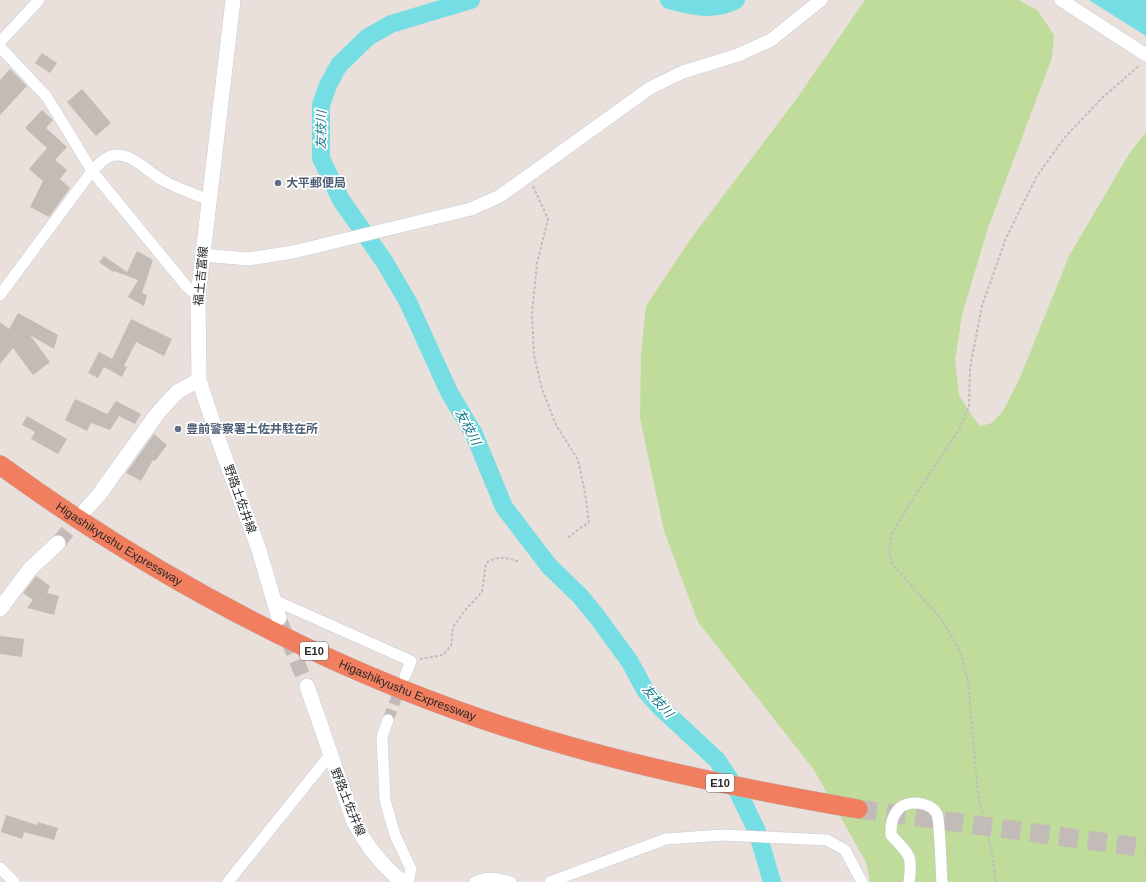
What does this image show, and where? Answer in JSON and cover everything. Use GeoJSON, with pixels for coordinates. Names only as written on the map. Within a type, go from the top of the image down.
{"type":"FeatureCollection","features":[{"type":"Feature","properties":{"kind":"highway","name":"Higashikyushu Expressway"},"geometry":{"type":"LineString","coordinates":[[0,465],[48,500],[173,579],[249,620],[316,652],[420,696],[499,724],[581,750],[659,770],[781,796],[858,809]]}},
{"type":"Feature","properties":{"kind":"main road","name":"福土吉富線"},"geometry":{"type":"LineString","coordinates":[[199,380],[198,296],[233,0]]}},
{"type":"Feature","properties":{"kind":"main road"},"geometry":{"type":"LineString","coordinates":[[86,509],[98,496],[157,414],[177,392],[199,380]]}},
{"type":"Feature","properties":{"kind":"main road","name":"野路土佐井線"},"geometry":{"type":"LineString","coordinates":[[199,380],[218,440],[259,550],[279,618]]}},
{"type":"Feature","properties":{"kind":"main road"},"geometry":{"type":"LineString","coordinates":[[0,609],[30,570],[58,543]]}},
{"type":"Feature","properties":{"kind":"main road","name":"野路土佐井線"},"geometry":{"type":"LineString","coordinates":[[307,686],[354,822],[364,843],[385,868],[402,882]]}},
{"type":"Feature","properties":{"kind":"street"},"geometry":{"type":"LineString","coordinates":[[0,42],[40,0]]}},
{"type":"Feature","properties":{"kind":"street"},"geometry":{"type":"LineString","coordinates":[[203,255],[248,259],[293,252],[471,209],[500,196],[602,121],[650,88],[683,72],[738,55],[771,40],[821,0]]}},
{"type":"Feature","properties":{"kind":"street"},"geometry":{"type":"LineString","coordinates":[[1061,0],[1143,60]]}},
{"type":"Feature","properties":{"kind":"street"},"geometry":{"type":"LineString","coordinates":[[0,47],[47,97],[92,171],[187,287],[198,296]]}},
{"type":"Feature","properties":{"kind":"street"},"geometry":{"type":"LineString","coordinates":[[0,294],[92,171],[110,156],[118,155],[128,158],[165,182],[209,200]]}},
{"type":"Feature","properties":{"kind":"street"},"geometry":{"type":"LineString","coordinates":[[274,600],[410,661],[405,676]]}},
{"type":"Feature","properties":{"kind":"street"},"geometry":{"type":"LineString","coordinates":[[388,720],[382,737],[386,800],[395,835],[410,868],[408,882]]}},
{"type":"Feature","properties":{"kind":"street"},"geometry":{"type":"LineString","coordinates":[[228,882],[330,755]]}},
{"type":"Feature","properties":{"kind":"street"},"geometry":{"type":"LineString","coordinates":[[909,882],[911,866],[909,855],[892,835],[892,822],[897,810],[904,805],[917,803],[930,806],[937,815],[942,882]]}},
{"type":"Feature","properties":{"kind":"street"},"geometry":{"type":"LineString","coordinates":[[550,882],[666,839],[724,835],[827,840],[845,850],[862,882]]}},
{"type":"Feature","properties":{"kind":"street"},"geometry":{"type":"LineString","coordinates":[[0,868],[14,882]]}},
{"type":"Feature","properties":{"kind":"street"},"geometry":{"type":"LineString","coordinates":[[475,882],[486,877],[510,882]]}},
{"type":"Feature","properties":{"kind":"path"},"geometry":{"type":"LineString","coordinates":[[996,882],[991,848],[978,794],[968,681],[960,651],[942,620],[892,564],[889,552],[892,534],[907,508],[960,428],[966,414],[969,406],[970,368],[982,306],[1006,238],[1036,177],[1065,137],[1102,98],[1143,60]]}},
{"type":"Feature","properties":{"kind":"path"},"geometry":{"type":"LineString","coordinates":[[529,176],[548,219],[537,263],[532,313],[534,356],[542,389],[556,425],[578,460],[589,522],[567,538]]}},
{"type":"Feature","properties":{"kind":"path"},"geometry":{"type":"LineString","coordinates":[[410,661],[443,655],[451,646],[453,627],[466,609],[482,592],[486,563],[493,558],[504,557],[520,562]]}},
{"type":"Feature","properties":{"kind":"green space"},"geometry":{"type":"Polygon","coordinates":[[[865,0],[1019,0],[1038,11],[1054,35],[1052,58],[988,228],[962,315],[955,361],[959,395],[980,426],[992,423],[1003,411],[1019,380],[1069,256],[1129,154],[1146,132],[1146,882],[870,882],[866,862],[814,770],[698,622],[664,531],[640,418],[641,354],[646,306],[692,237],[795,101],[865,0]]]}},
{"type":"Feature","properties":{"kind":"water"},"geometry":{"type":"Polygon","coordinates":[[[1089,0],[1146,0],[1146,36],[1089,0]]]}},
{"type":"Feature","properties":{"kind":"building"},"geometry":{"type":"Polygon","coordinates":[[[42,53],[57,63],[50,73],[35,63],[42,53]]]}},
{"type":"Feature","properties":{"kind":"building"},"geometry":{"type":"Polygon","coordinates":[[[10,69],[27,86],[0,115],[0,80],[10,69]]]}},
{"type":"Feature","properties":{"kind":"building"},"geometry":{"type":"Polygon","coordinates":[[[82,89],[111,123],[96,136],[67,102],[82,89]]]}},
{"type":"Feature","properties":{"kind":"building"},"geometry":{"type":"Polygon","coordinates":[[[42,110],[53,120],[46,128],[67,147],[55,160],[67,170],[60,179],[70,188],[49,217],[30,207],[43,181],[29,169],[47,148],[25,128],[42,110]]]}},
{"type":"Feature","properties":{"kind":"building"},"geometry":{"type":"Polygon","coordinates":[[[137,251],[153,260],[142,293],[147,295],[144,306],[128,297],[138,280],[114,271],[113,272],[99,262],[104,256],[127,272],[137,251]]]}},
{"type":"Feature","properties":{"kind":"building"},"geometry":{"type":"Polygon","coordinates":[[[18,313],[58,335],[54,349],[30,335],[50,362],[33,375],[13,348],[0,364],[0,322],[9,329],[18,313]]]}},
{"type":"Feature","properties":{"kind":"building"},"geometry":{"type":"Polygon","coordinates":[[[131,319],[172,339],[164,356],[136,342],[124,366],[127,367],[122,377],[104,367],[98,378],[88,373],[99,352],[112,359],[131,319]]]}},
{"type":"Feature","properties":{"kind":"building"},"geometry":{"type":"Polygon","coordinates":[[[75,399],[107,414],[116,401],[141,414],[135,424],[119,416],[110,430],[91,423],[87,431],[65,420],[75,399]]]}},
{"type":"Feature","properties":{"kind":"building"},"geometry":{"type":"Polygon","coordinates":[[[27,416],[67,439],[58,454],[31,439],[35,432],[22,425],[27,416]]]}},
{"type":"Feature","properties":{"kind":"building"},"geometry":{"type":"Polygon","coordinates":[[[154,434],[167,445],[155,461],[153,460],[141,481],[126,473],[154,434]]]}},
{"type":"Feature","properties":{"kind":"building"},"geometry":{"type":"Polygon","coordinates":[[[36,576],[50,586],[47,593],[59,596],[54,615],[27,608],[33,600],[23,593],[36,576]]]}},
{"type":"Feature","properties":{"kind":"building"},"geometry":{"type":"Polygon","coordinates":[[[0,636],[24,639],[22,657],[0,654],[0,636]]]}},
{"type":"Feature","properties":{"kind":"building"},"geometry":{"type":"Polygon","coordinates":[[[6,815],[37,825],[38,822],[58,828],[54,840],[24,832],[22,839],[1,832],[6,815]]]}},
{"type":"Feature","properties":{"kind":"waterway","name":"友枝川"},"geometry":{"type":"LineString","coordinates":[[471,0],[391,24],[368,37],[339,65],[328,85],[321,105],[321,158],[341,200],[384,261],[408,302],[449,392],[474,434],[504,507],[549,566],[580,596],[598,618],[630,662],[645,690],[660,707],[717,760],[738,792],[757,831],[772,882]]}},
{"type":"Feature","properties":{"kind":"waterway","name":"友枝川"},"geometry":{"type":"LineString","coordinates":[[669,0],[703,7],[720,6],[736,0]]}},
{"type":"Feature","properties":{"kind":"tunnel"},"geometry":{"type":"LineString","coordinates":[[58,543],[84,511]]}},
{"type":"Feature","properties":{"kind":"tunnel"},"geometry":{"type":"LineString","coordinates":[[279,618],[307,686]]}},
{"type":"Feature","properties":{"kind":"tunnel"},"geometry":{"type":"LineString","coordinates":[[388,720],[402,683]]}},
{"type":"Feature","properties":{"kind":"tunnel"},"geometry":{"type":"LineString","coordinates":[[858,809],[1146,848]]}},
{"type":"Feature","properties":{"kind":"place","name":"大平郵便局"},"geometry":{"type":"Point","coordinates":[278,183]}},
{"type":"Feature","properties":{"kind":"place","name":"豊前警察署土佐井駐在所"},"geometry":{"type":"Point","coordinates":[178,429]}}]}
